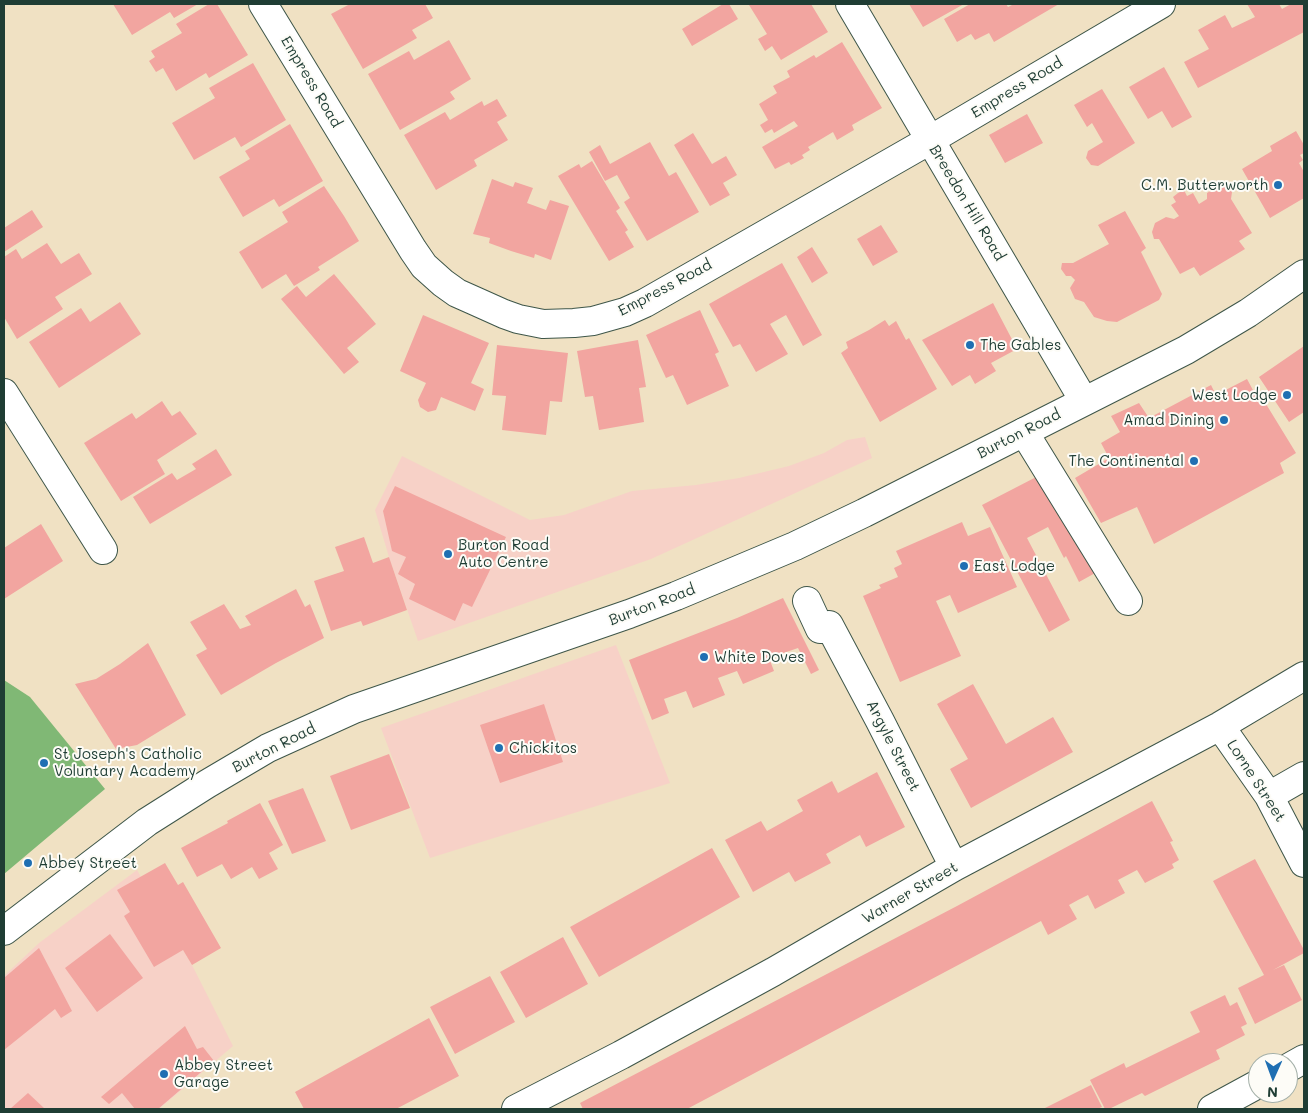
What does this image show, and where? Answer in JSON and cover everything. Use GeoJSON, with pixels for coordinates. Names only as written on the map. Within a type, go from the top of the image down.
{"type":"FeatureCollection","features":[{"type":"Feature","properties":{"kind":"street","name":"Empress Road"},"geometry":{"type":"LineString","coordinates":[[263,4],[424,266],[457,293],[504,314],[543,324],[592,321],[625,312],[645,303],[930,140],[1161,4]]}},
{"type":"Feature","properties":{"kind":"street","name":"Breedon Hill Road"},"geometry":{"type":"LineString","coordinates":[[850,4],[1084,402]]}},
{"type":"Feature","properties":{"kind":"street","name":"Burton Road"},"geometry":{"type":"LineString","coordinates":[[4,931],[155,817],[239,764],[276,744],[354,709],[584,630],[676,596],[795,546],[864,514],[1209,337],[1248,313],[1304,274]]}},
{"type":"Feature","properties":{"kind":"street"},"geometry":{"type":"LineString","coordinates":[[4,393],[103,550]]}},
{"type":"Feature","properties":{"kind":"street"},"geometry":{"type":"LineString","coordinates":[[1024,432],[1128,602]]}},
{"type":"Feature","properties":{"kind":"street","name":"Argyle Street"},"geometry":{"type":"LineString","coordinates":[[806,601],[820,629],[829,626],[880,721],[954,868]]}},
{"type":"Feature","properties":{"kind":"street","name":"Warner Street"},"geometry":{"type":"LineString","coordinates":[[516,1109],[621,1055],[773,972],[954,868],[1220,726],[1304,676]]}},
{"type":"Feature","properties":{"kind":"street","name":"Lorne Street"},"geometry":{"type":"LineString","coordinates":[[1220,726],[1269,796],[1304,863]]}},
{"type":"Feature","properties":{"kind":"street"},"geometry":{"type":"LineString","coordinates":[[1269,796],[1304,776]]}},
{"type":"Feature","properties":{"kind":"street"},"geometry":{"type":"LineString","coordinates":[[1212,1109],[1248,1089]]}},
{"type":"Feature","properties":{"kind":"shaded area"},"geometry":{"type":"Polygon","coordinates":[[[865,437],[872,458],[651,559],[418,641],[375,510],[402,456],[530,520],[564,515],[632,491],[696,485],[739,478],[789,466],[824,453],[847,440],[865,437]]]}},
{"type":"Feature","properties":{"kind":"shaded area"},"geometry":{"type":"Polygon","coordinates":[[[616,645],[670,783],[430,858],[381,728],[616,645]]]}},
{"type":"Feature","properties":{"kind":"shaded area"},"geometry":{"type":"Polygon","coordinates":[[[137,870],[192,965],[233,1046],[159,1109],[4,1109],[4,976],[39,943],[137,870]]]}},
{"type":"Feature","properties":{"kind":"green space","name":"St Joseph's Catholic Voluntary Academy"},"geometry":{"type":"Polygon","coordinates":[[[4,680],[30,697],[105,789],[4,874],[4,680]]]}},
{"type":"Feature","properties":{"kind":"building"},"geometry":{"type":"Polygon","coordinates":[[[113,4],[198,4],[174,18],[170,12],[132,35],[113,4]]]}},
{"type":"Feature","properties":{"kind":"building"},"geometry":{"type":"Polygon","coordinates":[[[209,4],[217,4],[248,55],[209,78],[206,73],[176,91],[163,68],[156,72],[149,61],[155,57],[151,51],[182,33],[176,24],[209,4]]]}},
{"type":"Feature","properties":{"kind":"building"},"geometry":{"type":"Polygon","coordinates":[[[350,4],[425,4],[433,18],[412,30],[417,38],[363,69],[331,14],[350,4]]]}},
{"type":"Feature","properties":{"kind":"building"},"geometry":{"type":"Polygon","coordinates":[[[723,4],[729,4],[738,19],[692,46],[682,29],[723,4]]]}},
{"type":"Feature","properties":{"kind":"building"},"geometry":{"type":"Polygon","coordinates":[[[811,4],[828,32],[781,60],[772,46],[765,51],[758,39],[767,34],[749,5],[811,4]]]}},
{"type":"Feature","properties":{"kind":"building"},"geometry":{"type":"Polygon","coordinates":[[[909,4],[964,4],[923,27],[909,4]]]}},
{"type":"Feature","properties":{"kind":"building"},"geometry":{"type":"Polygon","coordinates":[[[970,4],[1006,4],[1008,7],[1014,4],[1059,4],[994,42],[989,33],[975,40],[971,34],[957,42],[944,19],[970,4]]]}},
{"type":"Feature","properties":{"kind":"building"},"geometry":{"type":"Polygon","coordinates":[[[1247,4],[1279,4],[1282,9],[1291,4],[1304,4],[1304,32],[1198,88],[1184,62],[1209,49],[1198,30],[1225,15],[1232,28],[1255,17],[1247,4]]]}},
{"type":"Feature","properties":{"kind":"building"},"geometry":{"type":"Polygon","coordinates":[[[449,40],[471,79],[450,92],[455,99],[400,130],[368,74],[409,51],[414,60],[449,40]]]}},
{"type":"Feature","properties":{"kind":"building"},"geometry":{"type":"Polygon","coordinates":[[[842,42],[882,108],[852,125],[854,130],[837,140],[833,132],[808,147],[810,150],[802,155],[804,158],[791,165],[789,162],[775,169],[762,147],[798,126],[794,121],[774,133],[772,129],[765,133],[760,125],[768,120],[759,104],[777,93],[773,86],[790,77],[787,71],[814,55],[816,58],[842,42]]]}},
{"type":"Feature","properties":{"kind":"building"},"geometry":{"type":"Polygon","coordinates":[[[253,63],[286,120],[241,147],[235,137],[194,160],[172,123],[215,98],[209,88],[253,63]]]}},
{"type":"Feature","properties":{"kind":"building"},"geometry":{"type":"Polygon","coordinates":[[[1164,67],[1192,117],[1172,128],[1162,111],[1148,119],[1129,87],[1164,67]]]}},
{"type":"Feature","properties":{"kind":"building"},"geometry":{"type":"Polygon","coordinates":[[[1102,89],[1135,143],[1098,166],[1091,165],[1086,158],[1088,151],[1103,142],[1092,123],[1087,127],[1074,105],[1102,89]]]}},
{"type":"Feature","properties":{"kind":"building"},"geometry":{"type":"Polygon","coordinates":[[[497,99],[507,116],[497,122],[508,140],[474,160],[477,166],[436,190],[404,135],[445,112],[450,120],[482,101],[484,106],[497,99]]]}},
{"type":"Feature","properties":{"kind":"building"},"geometry":{"type":"Polygon","coordinates":[[[1027,114],[1043,143],[1005,163],[989,135],[1027,114]]]}},
{"type":"Feature","properties":{"kind":"building"},"geometry":{"type":"Polygon","coordinates":[[[290,124],[323,181],[279,207],[274,199],[243,217],[219,177],[250,159],[245,151],[290,124]]]}},
{"type":"Feature","properties":{"kind":"building","name":"C.M. Butterworth"},"geometry":{"type":"Polygon","coordinates":[[[1296,131],[1304,145],[1304,153],[1300,155],[1303,160],[1299,163],[1304,172],[1304,198],[1270,218],[1242,169],[1272,151],[1270,146],[1296,131]]]}},
{"type":"Feature","properties":{"kind":"building"},"geometry":{"type":"Polygon","coordinates":[[[693,133],[712,164],[726,156],[737,175],[723,183],[730,195],[710,206],[674,145],[693,133]]]}},
{"type":"Feature","properties":{"kind":"building"},"geometry":{"type":"Polygon","coordinates":[[[650,142],[669,176],[676,172],[699,212],[647,241],[624,202],[630,198],[617,175],[605,181],[589,152],[600,145],[610,164],[650,142]]]}},
{"type":"Feature","properties":{"kind":"building"},"geometry":{"type":"Polygon","coordinates":[[[592,161],[620,208],[616,211],[628,230],[625,232],[634,247],[609,261],[558,176],[579,164],[581,168],[592,161]]]}},
{"type":"Feature","properties":{"kind":"building"},"geometry":{"type":"Polygon","coordinates":[[[492,179],[513,187],[515,182],[533,188],[527,203],[546,210],[550,200],[569,206],[551,260],[535,254],[534,258],[511,251],[489,243],[490,238],[473,234],[492,179]]]}},
{"type":"Feature","properties":{"kind":"building"},"geometry":{"type":"Polygon","coordinates":[[[324,186],[359,241],[318,267],[320,270],[294,286],[286,274],[262,289],[239,252],[288,222],[282,212],[324,186]]]}},
{"type":"Feature","properties":{"kind":"building"},"geometry":{"type":"Polygon","coordinates":[[[1217,187],[1228,187],[1232,192],[1231,199],[1252,233],[1239,241],[1245,249],[1200,276],[1194,267],[1180,274],[1159,239],[1154,239],[1152,232],[1155,223],[1166,217],[1174,219],[1179,216],[1171,205],[1176,202],[1173,197],[1178,193],[1184,190],[1187,196],[1193,193],[1199,204],[1207,199],[1207,193],[1217,187]]]}},
{"type":"Feature","properties":{"kind":"building"},"geometry":{"type":"Polygon","coordinates":[[[32,210],[43,227],[4,252],[4,228],[32,210]]]}},
{"type":"Feature","properties":{"kind":"building"},"geometry":{"type":"Polygon","coordinates":[[[1125,211],[1146,248],[1141,252],[1162,294],[1159,300],[1117,322],[1107,321],[1094,317],[1084,302],[1075,299],[1070,288],[1075,280],[1071,276],[1066,276],[1061,269],[1062,263],[1073,263],[1109,244],[1098,225],[1125,211]]]}},
{"type":"Feature","properties":{"kind":"building"},"geometry":{"type":"Polygon","coordinates":[[[881,225],[898,252],[873,266],[857,239],[881,225]]]}},
{"type":"Feature","properties":{"kind":"building"},"geometry":{"type":"Polygon","coordinates":[[[47,243],[61,264],[79,253],[92,274],[55,297],[63,309],[17,339],[4,317],[4,257],[16,249],[22,259],[47,243]]]}},
{"type":"Feature","properties":{"kind":"building"},"geometry":{"type":"Polygon","coordinates":[[[812,247],[828,273],[812,283],[797,257],[812,247]]]}},
{"type":"Feature","properties":{"kind":"building"},"geometry":{"type":"Polygon","coordinates":[[[782,263],[822,335],[803,346],[786,315],[770,324],[788,354],[756,372],[740,344],[733,347],[709,304],[782,263]]]}},
{"type":"Feature","properties":{"kind":"building"},"geometry":{"type":"Polygon","coordinates":[[[334,274],[376,324],[347,348],[359,362],[344,374],[281,299],[297,286],[306,297],[334,274]]]}},
{"type":"Feature","properties":{"kind":"building"},"geometry":{"type":"Polygon","coordinates":[[[120,302],[141,334],[59,388],[29,342],[81,308],[90,322],[120,302]]]}},
{"type":"Feature","properties":{"kind":"building","name":"The Gables"},"geometry":{"type":"Polygon","coordinates":[[[993,303],[1017,349],[991,363],[996,371],[975,384],[970,375],[952,386],[922,340],[993,303]]]}},
{"type":"Feature","properties":{"kind":"building"},"geometry":{"type":"Polygon","coordinates":[[[700,310],[719,352],[715,354],[729,386],[687,405],[673,375],[666,378],[646,335],[700,310]]]}},
{"type":"Feature","properties":{"kind":"building"},"geometry":{"type":"Polygon","coordinates":[[[423,315],[489,343],[471,383],[484,389],[475,411],[441,397],[436,410],[428,412],[420,407],[418,400],[426,383],[400,371],[423,315]]]}},
{"type":"Feature","properties":{"kind":"building"},"geometry":{"type":"Polygon","coordinates":[[[885,320],[889,326],[896,321],[906,340],[909,338],[937,389],[880,422],[841,353],[848,348],[846,342],[885,320]]]}},
{"type":"Feature","properties":{"kind":"building"},"geometry":{"type":"Polygon","coordinates":[[[638,340],[646,387],[639,388],[644,422],[599,430],[593,396],[585,397],[577,351],[638,340]]]}},
{"type":"Feature","properties":{"kind":"building"},"geometry":{"type":"Polygon","coordinates":[[[497,345],[568,353],[562,402],[550,401],[546,435],[502,430],[506,396],[492,395],[497,345]]]}},
{"type":"Feature","properties":{"kind":"building","name":"West Lodge"},"geometry":{"type":"Polygon","coordinates":[[[1304,346],[1304,412],[1289,422],[1259,377],[1304,346]]]}},
{"type":"Feature","properties":{"kind":"building","name":"The Continental"},"geometry":{"type":"Polygon","coordinates":[[[1247,379],[1261,405],[1266,404],[1296,453],[1280,463],[1284,473],[1154,544],[1137,507],[1101,523],[1075,478],[1109,458],[1101,443],[1120,432],[1111,416],[1139,403],[1149,418],[1211,385],[1216,395],[1247,379]]]}},
{"type":"Feature","properties":{"kind":"building"},"geometry":{"type":"Polygon","coordinates":[[[162,401],[172,416],[180,411],[197,434],[157,460],[165,474],[121,501],[84,443],[132,413],[136,419],[162,401]]]}},
{"type":"Feature","properties":{"kind":"building"},"geometry":{"type":"Polygon","coordinates":[[[216,449],[232,475],[150,524],[133,497],[172,473],[177,480],[196,469],[192,464],[216,449]]]}},
{"type":"Feature","properties":{"kind":"building"},"geometry":{"type":"Polygon","coordinates":[[[1044,473],[1097,572],[1079,582],[1048,527],[1027,538],[1070,620],[1049,632],[982,505],[1044,473]]]}},
{"type":"Feature","properties":{"kind":"building","name":"Burton Road Auto Centre"},"geometry":{"type":"Polygon","coordinates":[[[395,486],[506,537],[472,607],[463,603],[455,621],[409,599],[415,584],[398,574],[406,557],[392,551],[383,511],[395,486]]]}},
{"type":"Feature","properties":{"kind":"building"},"geometry":{"type":"Polygon","coordinates":[[[962,522],[968,536],[990,527],[1017,587],[958,613],[950,595],[936,601],[961,656],[900,682],[863,596],[881,588],[879,585],[898,577],[894,568],[902,564],[896,551],[962,522]]]}},
{"type":"Feature","properties":{"kind":"building"},"geometry":{"type":"Polygon","coordinates":[[[41,524],[63,561],[4,599],[4,548],[41,524]]]}},
{"type":"Feature","properties":{"kind":"building"},"geometry":{"type":"Polygon","coordinates":[[[364,537],[373,563],[389,557],[407,610],[363,626],[361,621],[331,631],[314,581],[344,571],[335,547],[364,537]]]}},
{"type":"Feature","properties":{"kind":"building"},"geometry":{"type":"Polygon","coordinates":[[[296,589],[305,607],[310,604],[324,638],[221,695],[196,655],[207,649],[190,622],[224,604],[240,629],[251,625],[245,616],[296,589]]]}},
{"type":"Feature","properties":{"kind":"building"},"geometry":{"type":"Polygon","coordinates":[[[783,598],[819,670],[811,674],[798,648],[769,658],[774,671],[743,684],[737,671],[718,678],[725,695],[693,708],[686,691],[664,699],[669,713],[652,720],[629,660],[783,598]]]}},
{"type":"Feature","properties":{"kind":"building"},"geometry":{"type":"Polygon","coordinates":[[[148,643],[186,715],[137,745],[116,749],[75,684],[96,679],[148,643]]]}},
{"type":"Feature","properties":{"kind":"building"},"geometry":{"type":"Polygon","coordinates":[[[973,684],[1006,744],[1053,717],[1073,752],[971,808],[950,769],[968,759],[937,704],[973,684]]]}},
{"type":"Feature","properties":{"kind":"building"},"geometry":{"type":"Polygon","coordinates":[[[544,704],[563,762],[500,783],[480,725],[544,704]]]}},
{"type":"Feature","properties":{"kind":"building"},"geometry":{"type":"Polygon","coordinates":[[[389,754],[410,808],[351,830],[330,776],[389,754]]]}},
{"type":"Feature","properties":{"kind":"building"},"geometry":{"type":"Polygon","coordinates":[[[877,772],[905,827],[866,847],[860,835],[826,854],[831,863],[795,882],[789,872],[753,892],[725,840],[761,821],[767,831],[803,811],[797,800],[832,781],[838,793],[877,772]]]}},
{"type":"Feature","properties":{"kind":"building"},"geometry":{"type":"Polygon","coordinates":[[[303,788],[326,841],[292,854],[268,801],[303,788]]]}},
{"type":"Feature","properties":{"kind":"building"},"geometry":{"type":"Polygon","coordinates":[[[1152,801],[1173,841],[1170,842],[1179,860],[1172,864],[1174,868],[1145,883],[1137,870],[1118,880],[1125,893],[1095,909],[1088,895],[1069,905],[1077,919],[1048,935],[1041,921],[687,1109],[583,1109],[580,1103],[957,906],[1152,801]]]}},
{"type":"Feature","properties":{"kind":"building"},"geometry":{"type":"Polygon","coordinates":[[[260,803],[283,845],[269,853],[278,869],[259,879],[252,867],[231,879],[222,864],[197,877],[181,848],[228,823],[227,821],[260,803]]]}},
{"type":"Feature","properties":{"kind":"building"},"geometry":{"type":"Polygon","coordinates":[[[712,848],[740,897],[599,977],[570,927],[712,848]]]}},
{"type":"Feature","properties":{"kind":"building"},"geometry":{"type":"Polygon","coordinates":[[[1255,859],[1304,953],[1273,970],[1284,965],[1302,1000],[1255,1024],[1238,988],[1264,975],[1213,881],[1255,859]]]}},
{"type":"Feature","properties":{"kind":"building"},"geometry":{"type":"Polygon","coordinates":[[[165,863],[178,885],[183,882],[221,948],[192,965],[183,950],[154,967],[124,916],[130,912],[117,890],[165,863]]]}},
{"type":"Feature","properties":{"kind":"building"},"geometry":{"type":"Polygon","coordinates":[[[110,934],[143,978],[97,1012],[65,968],[110,934]]]}},
{"type":"Feature","properties":{"kind":"building"},"geometry":{"type":"Polygon","coordinates":[[[563,937],[588,984],[526,1018],[500,972],[563,937]]]}},
{"type":"Feature","properties":{"kind":"building"},"geometry":{"type":"Polygon","coordinates":[[[39,948],[72,1011],[61,1018],[55,1009],[4,1050],[4,978],[39,948]]]}},
{"type":"Feature","properties":{"kind":"building"},"geometry":{"type":"Polygon","coordinates":[[[490,976],[515,1022],[455,1054],[430,1007],[490,976]]]}},
{"type":"Feature","properties":{"kind":"building"},"geometry":{"type":"Polygon","coordinates":[[[1225,995],[1230,1006],[1237,1002],[1247,1024],[1241,1027],[1245,1035],[1216,1050],[1220,1059],[1145,1096],[1142,1093],[1109,1109],[1105,1109],[1090,1080],[1124,1063],[1126,1068],[1200,1032],[1190,1012],[1225,995]]]}},
{"type":"Feature","properties":{"kind":"building"},"geometry":{"type":"Polygon","coordinates":[[[429,1018],[459,1076],[396,1109],[304,1109],[295,1092],[429,1018]]]}},
{"type":"Feature","properties":{"kind":"building","name":"Abbey Street Garage"},"geometry":{"type":"Polygon","coordinates":[[[185,1026],[197,1049],[203,1047],[214,1061],[158,1109],[135,1109],[122,1093],[109,1104],[101,1097],[185,1026]]]}},
{"type":"Feature","properties":{"kind":"building"},"geometry":{"type":"Polygon","coordinates":[[[1091,1085],[1102,1107],[1097,1109],[1043,1109],[1091,1085]]]}},
{"type":"Feature","properties":{"kind":"building"},"geometry":{"type":"Polygon","coordinates":[[[28,1093],[45,1109],[10,1109],[28,1093]]]}},
{"type":"Feature","properties":{"kind":"place","name":"C.M. Butterworth"},"geometry":{"type":"Point","coordinates":[1278,185]}},
{"type":"Feature","properties":{"kind":"place","name":"The Gables"},"geometry":{"type":"Point","coordinates":[970,345]}},
{"type":"Feature","properties":{"kind":"place","name":"West Lodge"},"geometry":{"type":"Point","coordinates":[1287,395]}},
{"type":"Feature","properties":{"kind":"place","name":"Amad Dining"},"geometry":{"type":"Point","coordinates":[1224,420]}},
{"type":"Feature","properties":{"kind":"place","name":"The Continental"},"geometry":{"type":"Point","coordinates":[1194,461]}},
{"type":"Feature","properties":{"kind":"place","name":"Burton Road Auto Centre"},"geometry":{"type":"Point","coordinates":[448,554]}},
{"type":"Feature","properties":{"kind":"place","name":"East Lodge"},"geometry":{"type":"Point","coordinates":[964,566]}},
{"type":"Feature","properties":{"kind":"place","name":"White Doves"},"geometry":{"type":"Point","coordinates":[704,657]}},
{"type":"Feature","properties":{"kind":"place","name":"Chickitos"},"geometry":{"type":"Point","coordinates":[499,748]}},
{"type":"Feature","properties":{"kind":"place","name":"St Joseph's Catholic Voluntary Academy"},"geometry":{"type":"Point","coordinates":[44,763]}},
{"type":"Feature","properties":{"kind":"place","name":"Abbey Street"},"geometry":{"type":"Point","coordinates":[28,863]}},
{"type":"Feature","properties":{"kind":"place","name":"Abbey Street Garage"},"geometry":{"type":"Point","coordinates":[164,1074]}}]}
